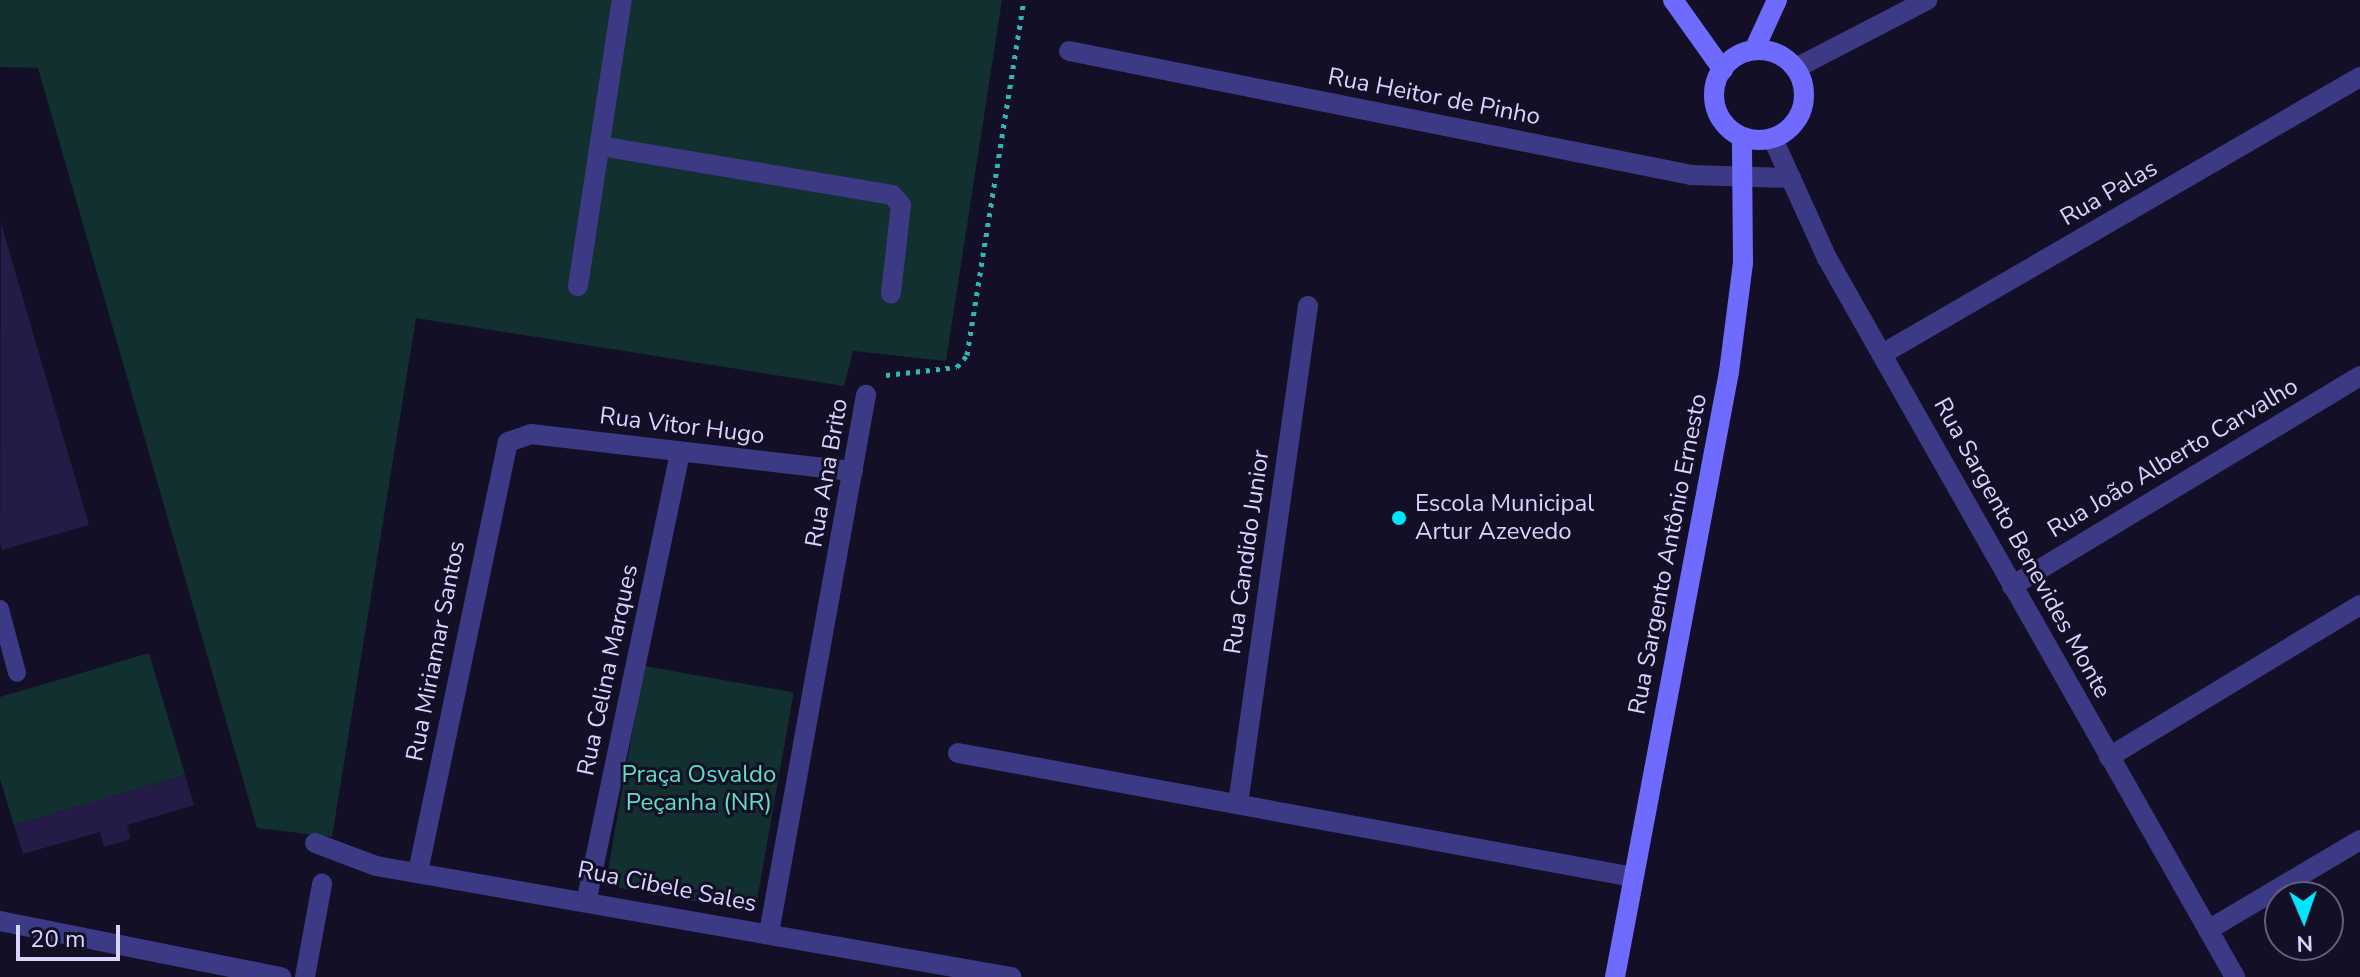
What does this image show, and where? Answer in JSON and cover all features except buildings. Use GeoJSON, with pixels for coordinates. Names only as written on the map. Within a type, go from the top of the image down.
{"type":"FeatureCollection","features":[{"type":"Feature","properties":{"kind":"street"},"geometry":{"type":"LineString","coordinates":[[578,286],[622,0]]}},
{"type":"Feature","properties":{"kind":"street"},"geometry":{"type":"LineString","coordinates":[[1673,0],[1723,70]]}},
{"type":"Feature","properties":{"kind":"street"},"geometry":{"type":"LineString","coordinates":[[1755,48],[1777,0]]}},
{"type":"Feature","properties":{"kind":"street"},"geometry":{"type":"LineString","coordinates":[[1796,68],[1927,0]]}},
{"type":"Feature","properties":{"kind":"street"},"geometry":{"type":"LineString","coordinates":[[1770,47],[1796,68],[1803,100],[1798,117],[1773,139],[1742,139],[1716,101],[1723,70],[1755,48],[1770,47]]}},
{"type":"Feature","properties":{"kind":"street","name":"Rua Heitor de Pinho"},"geometry":{"type":"LineString","coordinates":[[1069,51],[1691,175],[1791,178]]}},
{"type":"Feature","properties":{"kind":"street","name":"Rua Palas"},"geometry":{"type":"LineString","coordinates":[[1884,353],[2360,77]]}},
{"type":"Feature","properties":{"kind":"street","name":"Rua Sargento Antônio Ernesto"},"geometry":{"type":"LineString","coordinates":[[1615,977],[1729,372],[1743,263],[1742,139]]}},
{"type":"Feature","properties":{"kind":"street","name":"Rua Sargento Benevides Monte"},"geometry":{"type":"LineString","coordinates":[[1773,139],[1884,353],[2012,586],[2235,977]]}},
{"type":"Feature","properties":{"kind":"street"},"geometry":{"type":"LineString","coordinates":[[600,146],[892,195],[901,205],[891,293]]}},
{"type":"Feature","properties":{"kind":"street","name":"Rua Candido Junior"},"geometry":{"type":"LineString","coordinates":[[1238,804],[1308,306]]}},
{"type":"Feature","properties":{"kind":"street","name":"Rua João Alberto Carvalho"},"geometry":{"type":"LineString","coordinates":[[2012,586],[2360,376]]}},
{"type":"Feature","properties":{"kind":"street","name":"Rua Ana Brito"},"geometry":{"type":"LineString","coordinates":[[769,933],[866,395]]}},
{"type":"Feature","properties":{"kind":"street","name":"Rua Vitor Hugo"},"geometry":{"type":"LineString","coordinates":[[508,442],[531,434],[853,471]]}},
{"type":"Feature","properties":{"kind":"street","name":"Rua Miriamar Santos"},"geometry":{"type":"LineString","coordinates":[[418,872],[508,442]]}},
{"type":"Feature","properties":{"kind":"street","name":"Rua Celina Marques"},"geometry":{"type":"LineString","coordinates":[[587,898],[680,452]]}},
{"type":"Feature","properties":{"kind":"street"},"geometry":{"type":"LineString","coordinates":[[2109,757],[2360,605]]}},
{"type":"Feature","properties":{"kind":"street"},"geometry":{"type":"LineString","coordinates":[[958,753],[1633,877]]}},
{"type":"Feature","properties":{"kind":"street"},"geometry":{"type":"LineString","coordinates":[[2208,930],[2360,840]]}},
{"type":"Feature","properties":{"kind":"street","name":"Rua Cibele Sales"},"geometry":{"type":"LineString","coordinates":[[315,843],[376,866],[587,898],[1011,977]]}},
{"type":"Feature","properties":{"kind":"street"},"geometry":{"type":"LineString","coordinates":[[305,977],[322,884]]}},
{"type":"Feature","properties":{"kind":"street"},"geometry":{"type":"LineString","coordinates":[[0,921],[281,977]]}},
{"type":"Feature","properties":{"kind":"lane"},"geometry":{"type":"LineString","coordinates":[[0,609],[17,673]]}},
{"type":"Feature","properties":{"kind":"path","name":"Rua Ana Brito"},"geometry":{"type":"LineString","coordinates":[[866,395],[883,376],[941,371],[967,355],[1024,0]]}},
{"type":"Feature","properties":{"kind":"green space"},"geometry":{"type":"Polygon","coordinates":[[[0,0],[1002,0],[946,361],[853,351],[844,386],[416,318],[332,837],[257,828],[38,68],[0,67],[0,0]]]}},
{"type":"Feature","properties":{"kind":"green space"},"geometry":{"type":"Polygon","coordinates":[[[149,653],[185,775],[14,825],[0,779],[0,697],[149,653]]]}},
{"type":"Feature","properties":{"kind":"green space","name":"Praça Osvaldo Peçanha (NR)"},"geometry":{"type":"Polygon","coordinates":[[[644,666],[794,692],[755,912],[605,886],[644,666]]]}},
{"type":"Feature","properties":{"kind":"place","name":"Escola Municipal Artur Azevedo"},"geometry":{"type":"Point","coordinates":[1399,518]}}]}
